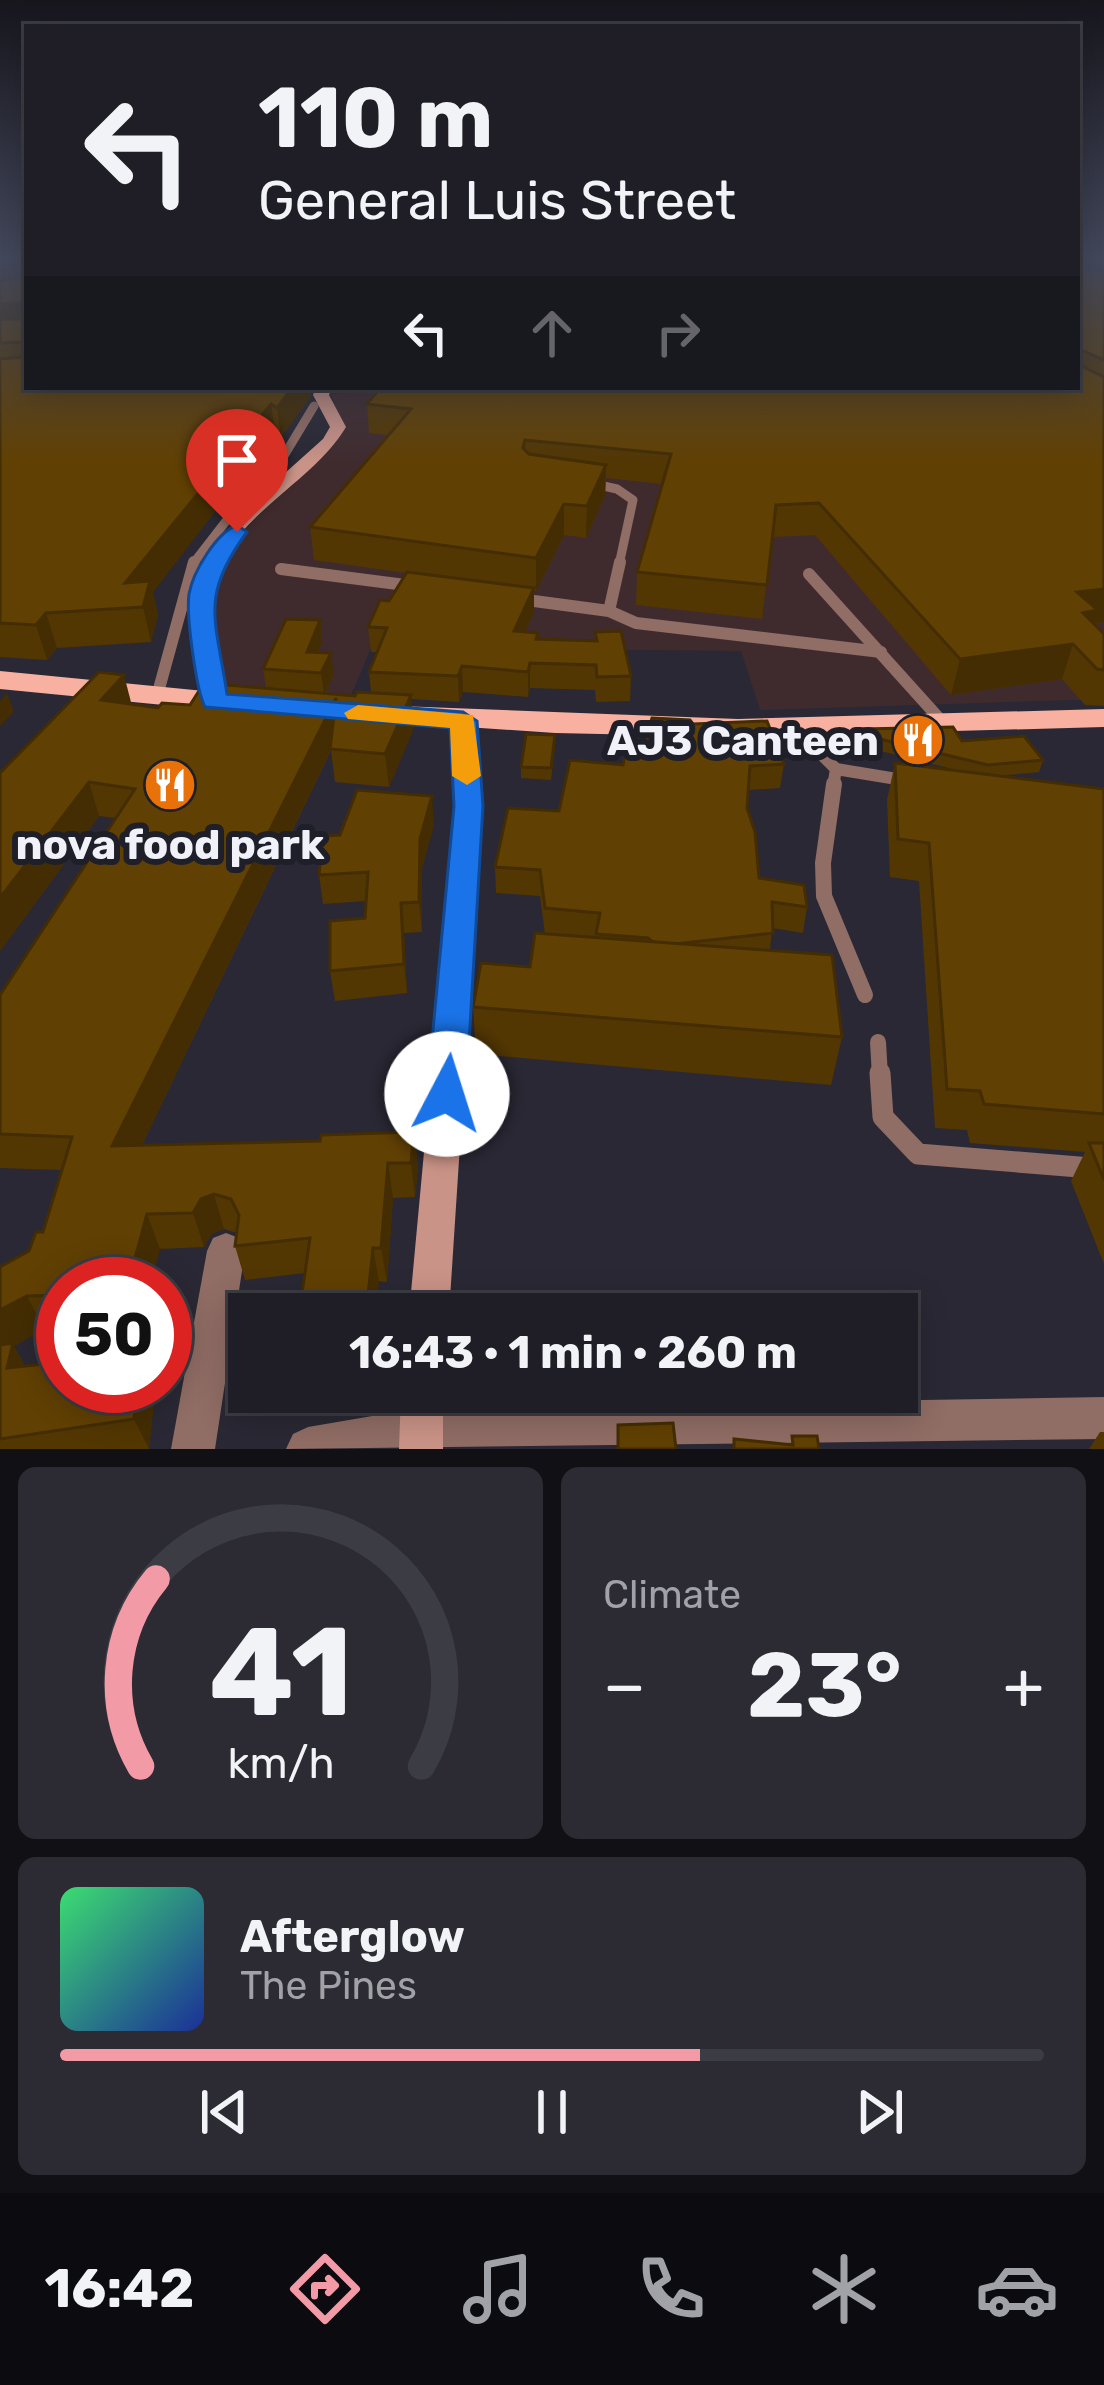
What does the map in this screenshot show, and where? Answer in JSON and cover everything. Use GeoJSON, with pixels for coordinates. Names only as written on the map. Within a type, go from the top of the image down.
{"type":"FeatureCollection","features":[{"type":"Feature","properties":{"kind":"main road"},"geometry":{"type":"LineString","coordinates":[[0,680],[257,705]]}},
{"type":"Feature","properties":{"kind":"main road"},"geometry":{"type":"LineString","coordinates":[[339,712],[463,721],[815,727],[1104,718]]}},
{"type":"Feature","properties":{"kind":"street"},"geometry":{"type":"LineString","coordinates":[[214,701],[201,593],[206,576],[237,532],[329,442],[338,427],[319,396]]}},
{"type":"Feature","properties":{"kind":"street"},"geometry":{"type":"LineString","coordinates":[[67,715],[88,690]]}},
{"type":"Feature","properties":{"kind":"street"},"geometry":{"type":"LineString","coordinates":[[431,1293],[469,962],[469,806],[463,721]]}},
{"type":"Feature","properties":{"kind":"street"},"geometry":{"type":"LineString","coordinates":[[193,1449],[226,1251]]}},
{"type":"Feature","properties":{"kind":"street"},"geometry":{"type":"LineString","coordinates":[[308,1449],[421,1423],[1104,1418]]}},
{"type":"Feature","properties":{"kind":"lane"},"geometry":{"type":"LineString","coordinates":[[157,696],[190,568],[236,507],[279,464],[319,396]]}},
{"type":"Feature","properties":{"kind":"lane"},"geometry":{"type":"LineString","coordinates":[[579,482],[617,489],[633,500],[609,611]]}},
{"type":"Feature","properties":{"kind":"lane"},"geometry":{"type":"LineString","coordinates":[[281,569],[422,587]]}},
{"type":"Feature","properties":{"kind":"lane"},"geometry":{"type":"LineString","coordinates":[[809,574],[946,726]]}},
{"type":"Feature","properties":{"kind":"lane"},"geometry":{"type":"LineString","coordinates":[[492,596],[609,611],[636,623],[881,652]]}},
{"type":"Feature","properties":{"kind":"lane"},"geometry":{"type":"LineString","coordinates":[[815,727],[822,755],[836,770],[925,783]]}},
{"type":"Feature","properties":{"kind":"lane"},"geometry":{"type":"LineString","coordinates":[[836,770],[823,863],[824,896],[865,994]]}},
{"type":"Feature","properties":{"kind":"lane"},"geometry":{"type":"LineString","coordinates":[[878,1042],[883,1118],[918,1154],[1038,1167],[1104,1168]]}},
{"type":"Feature","properties":{"kind":"shaded area"},"geometry":{"type":"Polygon","coordinates":[[[480,390],[1104,463],[1104,699],[760,710],[741,651],[458,648],[383,619],[350,698],[223,688],[209,601],[212,578],[231,544],[341,429],[331,394],[480,390]]]}},
{"type":"Feature","properties":{"kind":"building"},"geometry":{"type":"Polygon","coordinates":[[[0,329],[24,329],[24,346],[0,343],[0,329]]]}},
{"type":"Feature","properties":{"kind":"building"},"geometry":{"type":"Polygon","coordinates":[[[1080,329],[1104,329],[1104,360],[1081,350],[1080,354],[1080,329]]]}},
{"type":"Feature","properties":{"kind":"building"},"geometry":{"type":"Polygon","coordinates":[[[24,346],[24,390],[291,390],[277,408],[271,404],[125,583],[150,581],[143,607],[46,613],[36,625],[0,623],[0,359],[23,357],[24,346]]]}},
{"type":"Feature","properties":{"kind":"building"},"geometry":{"type":"Polygon","coordinates":[[[1080,365],[1104,377],[1104,589],[1077,592],[1098,610],[1083,613],[1104,634],[1104,670],[1097,669],[1073,644],[960,659],[819,503],[776,505],[767,585],[637,572],[671,454],[525,440],[523,448],[529,454],[606,465],[587,506],[564,504],[536,558],[310,527],[411,409],[367,404],[379,390],[1080,390],[1080,365]]]}},
{"type":"Feature","properties":{"kind":"building"},"geometry":{"type":"Polygon","coordinates":[[[407,572],[534,588],[514,631],[538,633],[536,639],[597,641],[595,632],[621,631],[631,676],[597,677],[596,665],[530,663],[528,672],[462,666],[458,676],[369,672],[387,628],[368,627],[380,600],[389,601],[407,572]]]}},
{"type":"Feature","properties":{"kind":"building"},"geometry":{"type":"Polygon","coordinates":[[[286,619],[320,620],[307,652],[331,653],[321,673],[263,669],[286,619]]]}},
{"type":"Feature","properties":{"kind":"building"},"geometry":{"type":"Polygon","coordinates":[[[99,672],[124,675],[101,700],[158,708],[162,703],[190,705],[204,683],[355,696],[357,692],[411,695],[385,754],[330,749],[336,698],[112,1146],[320,1141],[321,1135],[414,1132],[411,1163],[388,1163],[381,1248],[373,1248],[368,1293],[302,1293],[310,1238],[235,1246],[239,1215],[231,1199],[214,1194],[201,1199],[193,1213],[147,1214],[135,1257],[36,1257],[36,1296],[0,1310],[0,1267],[29,1251],[36,1232],[43,1232],[72,1137],[0,1134],[0,995],[135,789],[89,782],[0,898],[0,773],[99,672]]]}},
{"type":"Feature","properties":{"kind":"building"},"geometry":{"type":"Polygon","coordinates":[[[652,718],[693,724],[767,721],[784,764],[750,766],[747,808],[755,832],[759,878],[804,885],[807,907],[772,902],[773,933],[675,944],[596,934],[600,913],[545,908],[540,870],[495,867],[508,808],[559,811],[570,760],[623,765],[628,743],[644,744],[652,718]]]}},
{"type":"Feature","properties":{"kind":"building"},"geometry":{"type":"Polygon","coordinates":[[[953,727],[962,741],[1024,736],[1043,760],[988,765],[863,735],[863,729],[953,727]]]}},
{"type":"Feature","properties":{"kind":"building"},"geometry":{"type":"Polygon","coordinates":[[[526,734],[555,735],[551,768],[521,767],[526,734]]]}},
{"type":"Feature","properties":{"kind":"building"},"geometry":{"type":"Polygon","coordinates":[[[895,763],[1104,789],[1104,1114],[984,1104],[980,1091],[947,1089],[929,843],[898,839],[895,763]]]}},
{"type":"Feature","properties":{"kind":"building"},"geometry":{"type":"Polygon","coordinates":[[[357,790],[432,796],[420,839],[419,902],[401,903],[404,964],[330,971],[330,921],[365,918],[368,872],[319,875],[323,836],[340,835],[357,790]]]}},
{"type":"Feature","properties":{"kind":"building"},"geometry":{"type":"Polygon","coordinates":[[[535,933],[832,955],[842,1037],[473,1007],[481,963],[530,967],[535,933]]]}},
{"type":"Feature","properties":{"kind":"building"},"geometry":{"type":"Polygon","coordinates":[[[1089,1143],[1104,1143],[1104,1180],[1089,1143]]]}},
{"type":"Feature","properties":{"kind":"building"},"geometry":{"type":"Polygon","coordinates":[[[13,1343],[7,1368],[36,1365],[36,1413],[135,1413],[134,1419],[0,1439],[0,1345],[13,1343]]]}},
{"type":"Feature","properties":{"kind":"building"},"geometry":{"type":"Polygon","coordinates":[[[673,1423],[676,1449],[618,1449],[618,1425],[673,1423]]]}},
{"type":"Feature","properties":{"kind":"building"},"geometry":{"type":"Polygon","coordinates":[[[792,1436],[817,1436],[819,1449],[734,1449],[734,1439],[793,1445],[792,1436]]]}},
{"type":"Feature","properties":{"kind":"slow traffic"},"geometry":{"type":"LineString","coordinates":[[358,713],[463,721],[467,776]]}},
{"type":"Feature","properties":{"kind":"place","name":"AJ3 Canteen"},"geometry":{"type":"Point","coordinates":[918,740]}},
{"type":"Feature","properties":{"kind":"place","name":"nova food park"},"geometry":{"type":"Point","coordinates":[170,785]}},
{"type":"Feature","properties":{"kind":"route"},"geometry":{"type":"LineString","coordinates":[[237,532],[219,553],[201,593],[214,701],[463,721],[469,806],[447,1094]]}}]}
